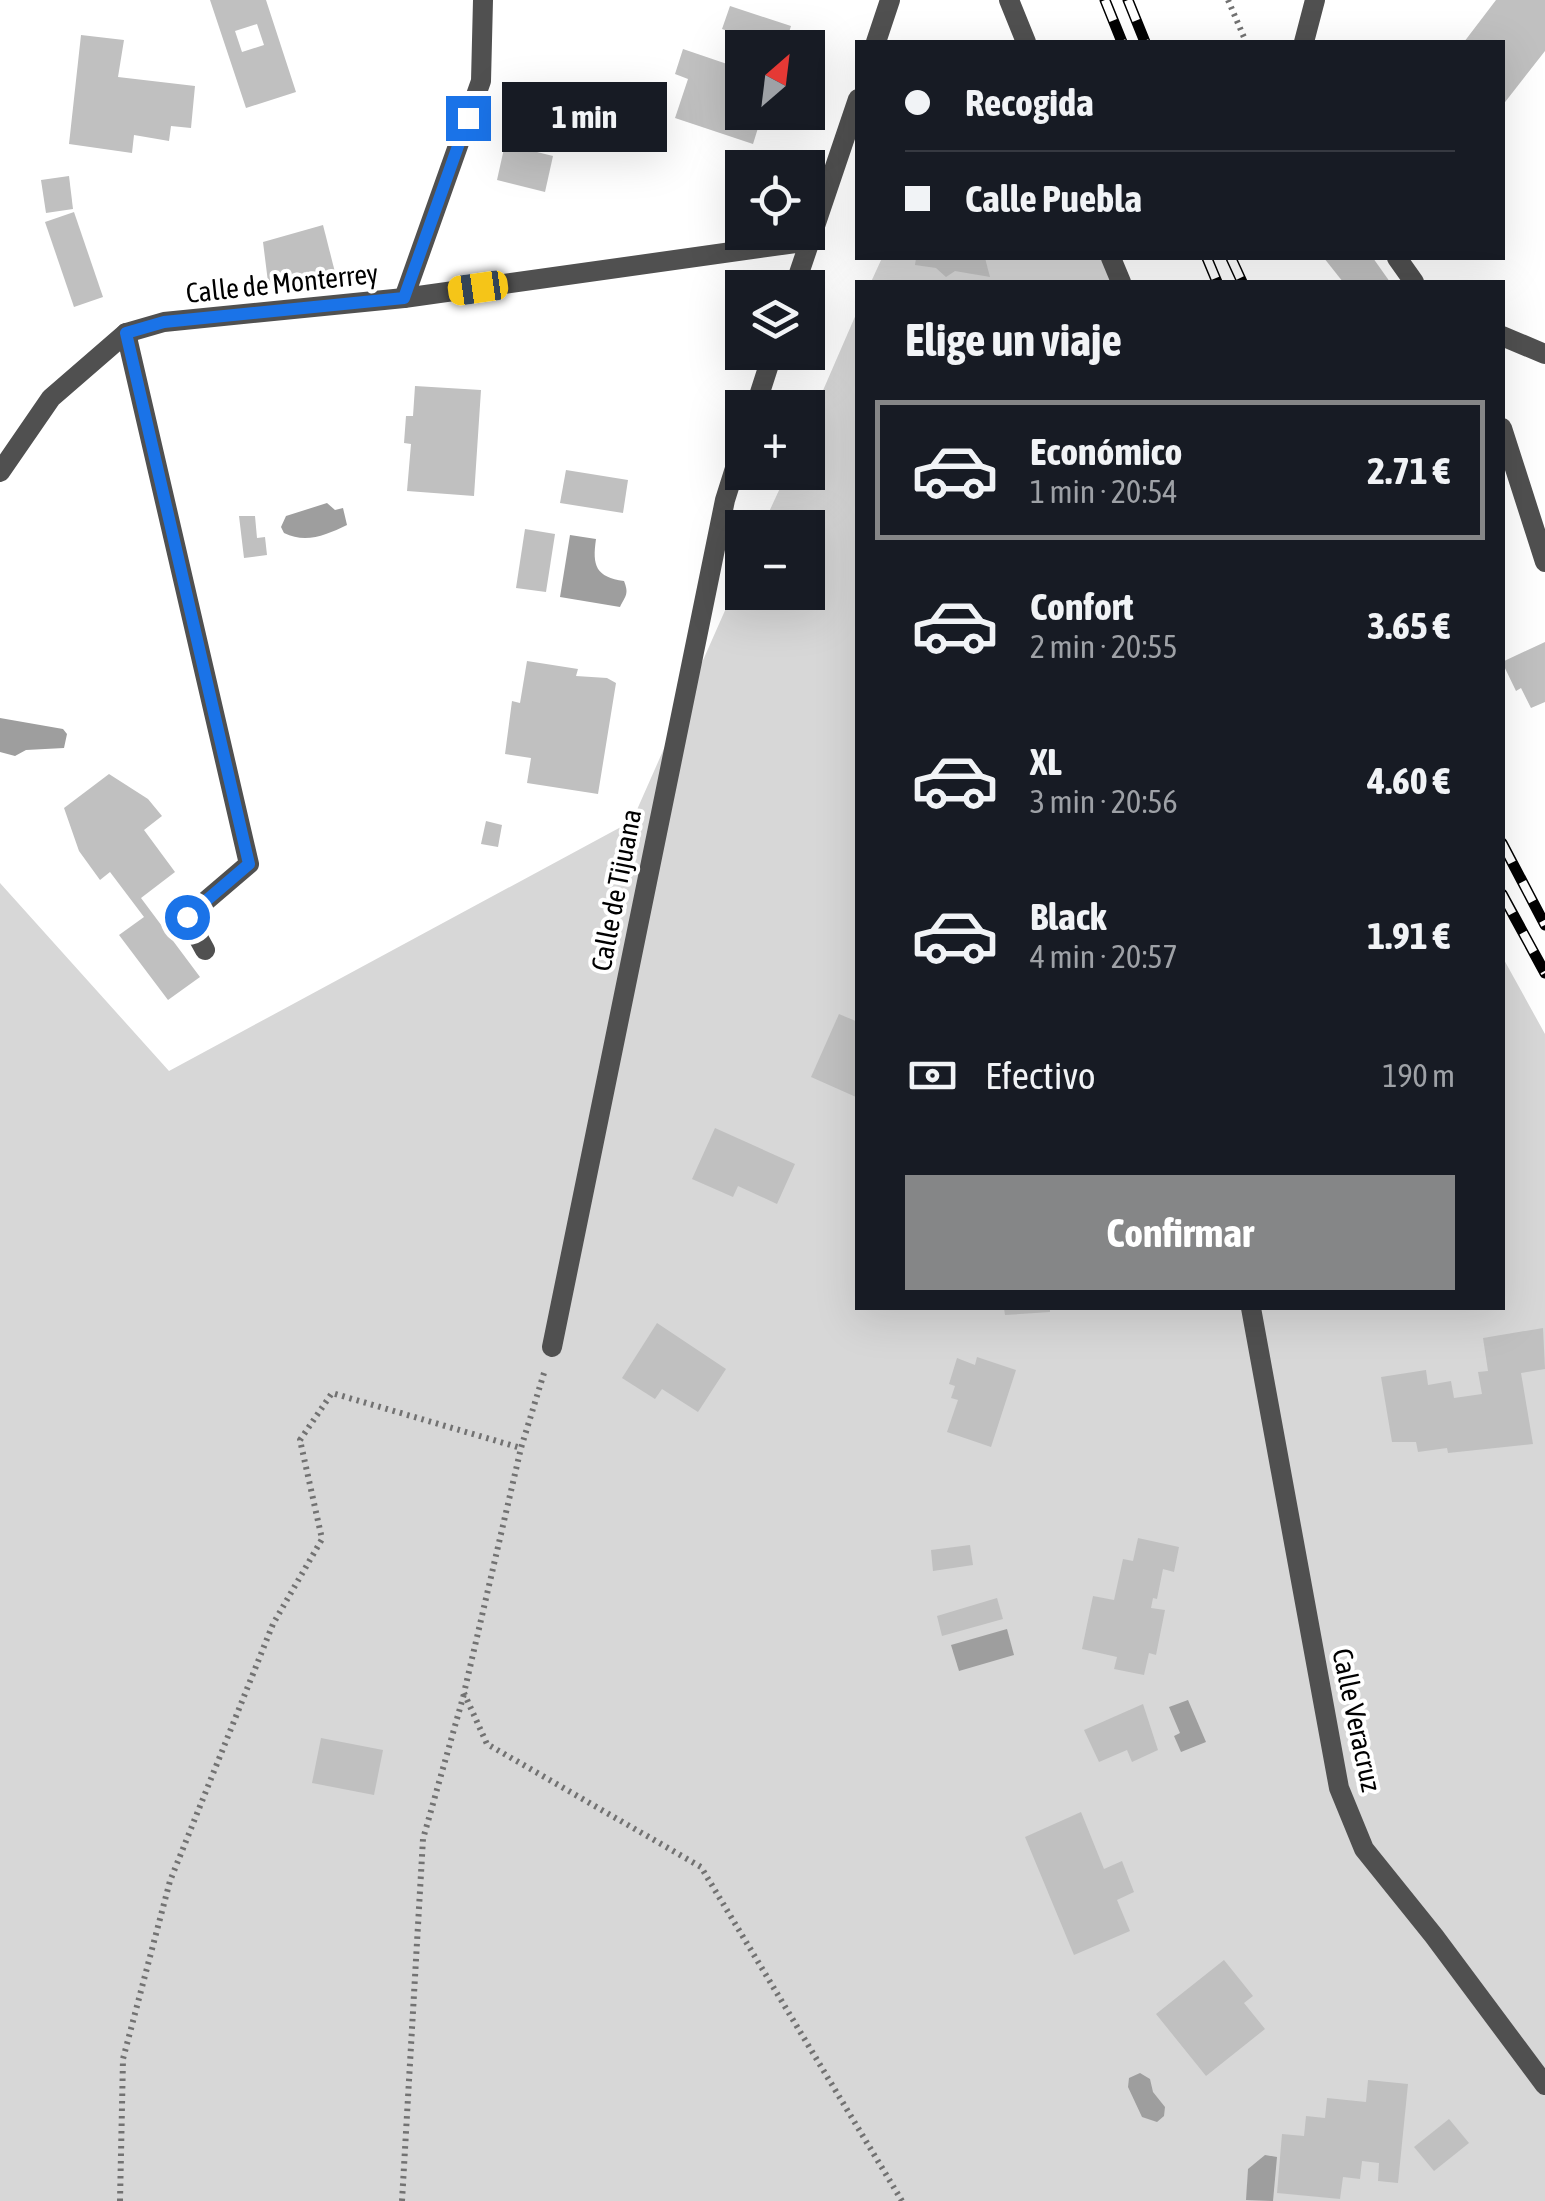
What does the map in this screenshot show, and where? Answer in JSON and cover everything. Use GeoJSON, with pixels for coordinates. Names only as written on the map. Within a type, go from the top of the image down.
{"type":"FeatureCollection","features":[{"type":"Feature","properties":{"kind":"street"},"geometry":{"type":"LineString","coordinates":[[404,298],[481,81],[484,0]]}},
{"type":"Feature","properties":{"kind":"street"},"geometry":{"type":"LineString","coordinates":[[877,40],[890,0]]}},
{"type":"Feature","properties":{"kind":"street"},"geometry":{"type":"LineString","coordinates":[[1009,0],[1025,40]]}},
{"type":"Feature","properties":{"kind":"street"},"geometry":{"type":"LineString","coordinates":[[1305,40],[1315,0]]}},
{"type":"Feature","properties":{"kind":"street"},"geometry":{"type":"LineString","coordinates":[[825,197],[855,108]]}},
{"type":"Feature","properties":{"kind":"street","name":"Calle de Monterrey"},"geometry":{"type":"LineString","coordinates":[[0,472],[51,398],[126,333],[164,322],[404,298],[746,250]]}},
{"type":"Feature","properties":{"kind":"street"},"geometry":{"type":"LineString","coordinates":[[126,333],[249,864],[187,917],[205,950]]}},
{"type":"Feature","properties":{"kind":"street"},"geometry":{"type":"LineString","coordinates":[[1505,337],[1545,354]]}},
{"type":"Feature","properties":{"kind":"street"},"geometry":{"type":"LineString","coordinates":[[1505,437],[1545,562]]}},
{"type":"Feature","properties":{"kind":"street","name":"Calle de Tijuana"},"geometry":{"type":"LineString","coordinates":[[552,1348],[728,490]]}},
{"type":"Feature","properties":{"kind":"street","name":"Calle Veracruz"},"geometry":{"type":"LineString","coordinates":[[1251,1310],[1339,1788],[1364,1850],[1545,2085]]}},
{"type":"Feature","properties":{"kind":"path"},"geometry":{"type":"LineString","coordinates":[[1228,0],[1245,40]]}},
{"type":"Feature","properties":{"kind":"path"},"geometry":{"type":"LineString","coordinates":[[402,2201],[424,1839],[464,1693],[521,1448],[552,1348]]}},
{"type":"Feature","properties":{"kind":"path"},"geometry":{"type":"LineString","coordinates":[[120,2201],[122,2059],[170,1880],[273,1624],[322,1539],[300,1440],[332,1392],[521,1448]]}},
{"type":"Feature","properties":{"kind":"path"},"geometry":{"type":"LineString","coordinates":[[464,1693],[487,1744],[701,1867],[902,2201]]}},
{"type":"Feature","properties":{"kind":"shaded area"},"geometry":{"type":"Polygon","coordinates":[[[881,260],[1113,260],[1125,280],[872,280],[881,260]]]}},
{"type":"Feature","properties":{"kind":"shaded area"},"geometry":{"type":"Polygon","coordinates":[[[855,317],[855,1310],[1505,1310],[1505,962],[1545,1034],[1545,2201],[0,2201],[0,883],[169,1071],[632,821],[725,610],[825,610],[825,510],[770,510],[779,490],[825,490],[823,390],[855,317]]]}},
{"type":"Feature","properties":{"kind":"shaded area"},"geometry":{"type":"Polygon","coordinates":[[[327,503],[335,510],[343,508],[347,525],[308,538],[284,533],[281,527],[286,516],[327,503]]]}},
{"type":"Feature","properties":{"kind":"shaded area"},"geometry":{"type":"Polygon","coordinates":[[[570,535],[596,539],[598,569],[607,577],[624,581],[626,594],[620,607],[560,597],[570,535]]]}},
{"type":"Feature","properties":{"kind":"shaded area"},"geometry":{"type":"Polygon","coordinates":[[[0,718],[63,729],[67,734],[64,748],[26,750],[15,756],[0,752],[0,718]]]}},
{"type":"Feature","properties":{"kind":"shaded area"},"geometry":{"type":"Polygon","coordinates":[[[1007,1629],[1014,1655],[959,1671],[951,1645],[1007,1629]]]}},
{"type":"Feature","properties":{"kind":"shaded area"},"geometry":{"type":"Polygon","coordinates":[[[1188,1700],[1206,1742],[1181,1752],[1174,1736],[1180,1733],[1169,1707],[1188,1700]]]}},
{"type":"Feature","properties":{"kind":"shaded area"},"geometry":{"type":"Polygon","coordinates":[[[1140,2073],[1150,2079],[1153,2092],[1165,2107],[1164,2116],[1157,2122],[1142,2117],[1128,2087],[1129,2078],[1140,2073]]]}},
{"type":"Feature","properties":{"kind":"shaded area"},"geometry":{"type":"Polygon","coordinates":[[[1265,2155],[1277,2157],[1273,2201],[1246,2200],[1248,2169],[1265,2155]]]}},
{"type":"Feature","properties":{"kind":"building"},"geometry":{"type":"Polygon","coordinates":[[[210,0],[266,0],[296,92],[246,108],[210,0]],[[257,24],[235,31],[242,52],[264,45],[257,24]]]}},
{"type":"Feature","properties":{"kind":"building"},"geometry":{"type":"Polygon","coordinates":[[[1496,0],[1545,0],[1545,51],[1505,102],[1505,40],[1466,40],[1496,0]]]}},
{"type":"Feature","properties":{"kind":"building"},"geometry":{"type":"Polygon","coordinates":[[[730,6],[791,26],[790,30],[722,29],[730,6]]]}},
{"type":"Feature","properties":{"kind":"building"},"geometry":{"type":"Polygon","coordinates":[[[81,35],[124,40],[118,77],[195,86],[191,128],[171,126],[169,141],[134,135],[132,153],[69,144],[81,35]]]}},
{"type":"Feature","properties":{"kind":"building"},"geometry":{"type":"Polygon","coordinates":[[[683,49],[725,63],[725,130],[757,130],[753,144],[675,118],[688,79],[675,74],[683,49]]]}},
{"type":"Feature","properties":{"kind":"building"},"geometry":{"type":"Polygon","coordinates":[[[505,144],[553,156],[545,192],[497,180],[505,144]]]}},
{"type":"Feature","properties":{"kind":"building"},"geometry":{"type":"Polygon","coordinates":[[[69,176],[73,209],[46,213],[41,180],[69,176]]]}},
{"type":"Feature","properties":{"kind":"building"},"geometry":{"type":"Polygon","coordinates":[[[74,212],[103,297],[74,307],[45,222],[74,212]]]}},
{"type":"Feature","properties":{"kind":"building"},"geometry":{"type":"Polygon","coordinates":[[[323,225],[339,288],[269,290],[263,242],[323,225]]]}},
{"type":"Feature","properties":{"kind":"building"},"geometry":{"type":"Polygon","coordinates":[[[916,260],[986,260],[990,277],[955,271],[946,277],[936,268],[915,265],[916,260]]]}},
{"type":"Feature","properties":{"kind":"building"},"geometry":{"type":"Polygon","coordinates":[[[1326,260],[1374,260],[1389,280],[1341,280],[1326,260]]]}},
{"type":"Feature","properties":{"kind":"building"},"geometry":{"type":"Polygon","coordinates":[[[415,386],[481,390],[474,496],[407,491],[411,444],[404,443],[406,416],[413,416],[415,386]]]}},
{"type":"Feature","properties":{"kind":"building"},"geometry":{"type":"Polygon","coordinates":[[[566,470],[628,480],[623,513],[560,503],[566,470]]]}},
{"type":"Feature","properties":{"kind":"building"},"geometry":{"type":"Polygon","coordinates":[[[239,516],[255,516],[257,538],[265,537],[267,555],[244,558],[239,516]]]}},
{"type":"Feature","properties":{"kind":"building"},"geometry":{"type":"Polygon","coordinates":[[[525,529],[555,534],[546,592],[516,588],[525,529]]]}},
{"type":"Feature","properties":{"kind":"building"},"geometry":{"type":"Polygon","coordinates":[[[1545,642],[1545,702],[1531,708],[1521,688],[1516,691],[1505,661],[1545,642]]]}},
{"type":"Feature","properties":{"kind":"building"},"geometry":{"type":"Polygon","coordinates":[[[527,661],[578,669],[576,676],[607,678],[616,683],[598,794],[527,783],[531,758],[505,754],[512,701],[520,703],[527,661]]]}},
{"type":"Feature","properties":{"kind":"building"},"geometry":{"type":"Polygon","coordinates":[[[109,774],[148,799],[162,816],[144,830],[175,872],[141,898],[200,977],[168,1000],[119,935],[144,917],[110,872],[100,880],[79,851],[64,808],[109,774]]]}},
{"type":"Feature","properties":{"kind":"building"},"geometry":{"type":"Polygon","coordinates":[[[486,821],[502,825],[498,847],[481,844],[486,821]]]}},
{"type":"Feature","properties":{"kind":"building"},"geometry":{"type":"Polygon","coordinates":[[[839,1014],[855,1021],[855,1097],[811,1077],[839,1014]]]}},
{"type":"Feature","properties":{"kind":"building"},"geometry":{"type":"Polygon","coordinates":[[[715,1128],[795,1164],[777,1204],[738,1186],[733,1197],[692,1179],[715,1128]]]}},
{"type":"Feature","properties":{"kind":"building"},"geometry":{"type":"Polygon","coordinates":[[[1004,1310],[1050,1310],[1050,1312],[1005,1315],[1004,1310]]]}},
{"type":"Feature","properties":{"kind":"building"},"geometry":{"type":"Polygon","coordinates":[[[657,1323],[726,1369],[698,1412],[662,1389],[655,1399],[622,1378],[657,1323]]]}},
{"type":"Feature","properties":{"kind":"building"},"geometry":{"type":"Polygon","coordinates":[[[1543,1328],[1545,1369],[1521,1373],[1533,1444],[1448,1453],[1447,1448],[1418,1452],[1416,1442],[1392,1442],[1381,1377],[1426,1370],[1428,1385],[1451,1381],[1454,1398],[1482,1394],[1478,1372],[1488,1371],[1483,1338],[1543,1328]]]}},
{"type":"Feature","properties":{"kind":"building"},"geometry":{"type":"Polygon","coordinates":[[[977,1357],[1016,1370],[991,1447],[947,1432],[958,1400],[951,1398],[955,1386],[949,1384],[957,1358],[975,1365],[977,1357]]]}},
{"type":"Feature","properties":{"kind":"building"},"geometry":{"type":"Polygon","coordinates":[[[1138,1538],[1179,1547],[1174,1572],[1163,1569],[1157,1599],[1153,1598],[1151,1608],[1165,1610],[1156,1655],[1149,1653],[1144,1675],[1114,1669],[1117,1657],[1082,1649],[1093,1596],[1114,1600],[1123,1559],[1133,1561],[1138,1538]]]}},
{"type":"Feature","properties":{"kind":"building"},"geometry":{"type":"Polygon","coordinates":[[[970,1545],[973,1565],[933,1571],[931,1550],[970,1545]]]}},
{"type":"Feature","properties":{"kind":"building"},"geometry":{"type":"Polygon","coordinates":[[[997,1598],[1003,1619],[942,1636],[937,1616],[997,1598]]]}},
{"type":"Feature","properties":{"kind":"building"},"geometry":{"type":"Polygon","coordinates":[[[1143,1704],[1158,1750],[1132,1762],[1127,1750],[1099,1762],[1084,1730],[1143,1704]]]}},
{"type":"Feature","properties":{"kind":"building"},"geometry":{"type":"Polygon","coordinates":[[[321,1738],[383,1750],[374,1795],[312,1783],[321,1738]]]}},
{"type":"Feature","properties":{"kind":"building"},"geometry":{"type":"Polygon","coordinates":[[[1081,1812],[1104,1869],[1122,1861],[1134,1892],[1117,1900],[1130,1931],[1074,1955],[1025,1837],[1081,1812]]]}},
{"type":"Feature","properties":{"kind":"building"},"geometry":{"type":"Polygon","coordinates":[[[1224,1960],[1253,1996],[1244,2003],[1265,2029],[1206,2076],[1156,2014],[1224,1960]]]}},
{"type":"Feature","properties":{"kind":"building"},"geometry":{"type":"Polygon","coordinates":[[[1368,2080],[1408,2084],[1398,2183],[1378,2181],[1379,2163],[1362,2161],[1360,2179],[1343,2177],[1340,2199],[1277,2193],[1282,2134],[1304,2136],[1306,2116],[1325,2118],[1327,2098],[1366,2102],[1368,2080]]]}},
{"type":"Feature","properties":{"kind":"building"},"geometry":{"type":"Polygon","coordinates":[[[1449,2119],[1469,2143],[1434,2171],[1414,2147],[1449,2119]]]}},
{"type":"Feature","properties":{"kind":"railway"},"geometry":{"type":"LineString","coordinates":[[1105,0],[1121,40]]}},
{"type":"Feature","properties":{"kind":"railway"},"geometry":{"type":"LineString","coordinates":[[1128,0],[1144,40]]}},
{"type":"Feature","properties":{"kind":"railway"},"geometry":{"type":"LineString","coordinates":[[1208,260],[1216,280]]}},
{"type":"Feature","properties":{"kind":"railway"},"geometry":{"type":"LineString","coordinates":[[1232,260],[1241,280]]}},
{"type":"Feature","properties":{"kind":"railway"},"geometry":{"type":"LineString","coordinates":[[1505,849],[1545,925]]}},
{"type":"Feature","properties":{"kind":"railway"},"geometry":{"type":"LineString","coordinates":[[1505,900],[1545,973]]}},
{"type":"Feature","properties":{"kind":"route"},"geometry":{"type":"LineString","coordinates":[[187,917],[249,864],[126,333],[164,322],[404,298],[468,118]]}}]}
